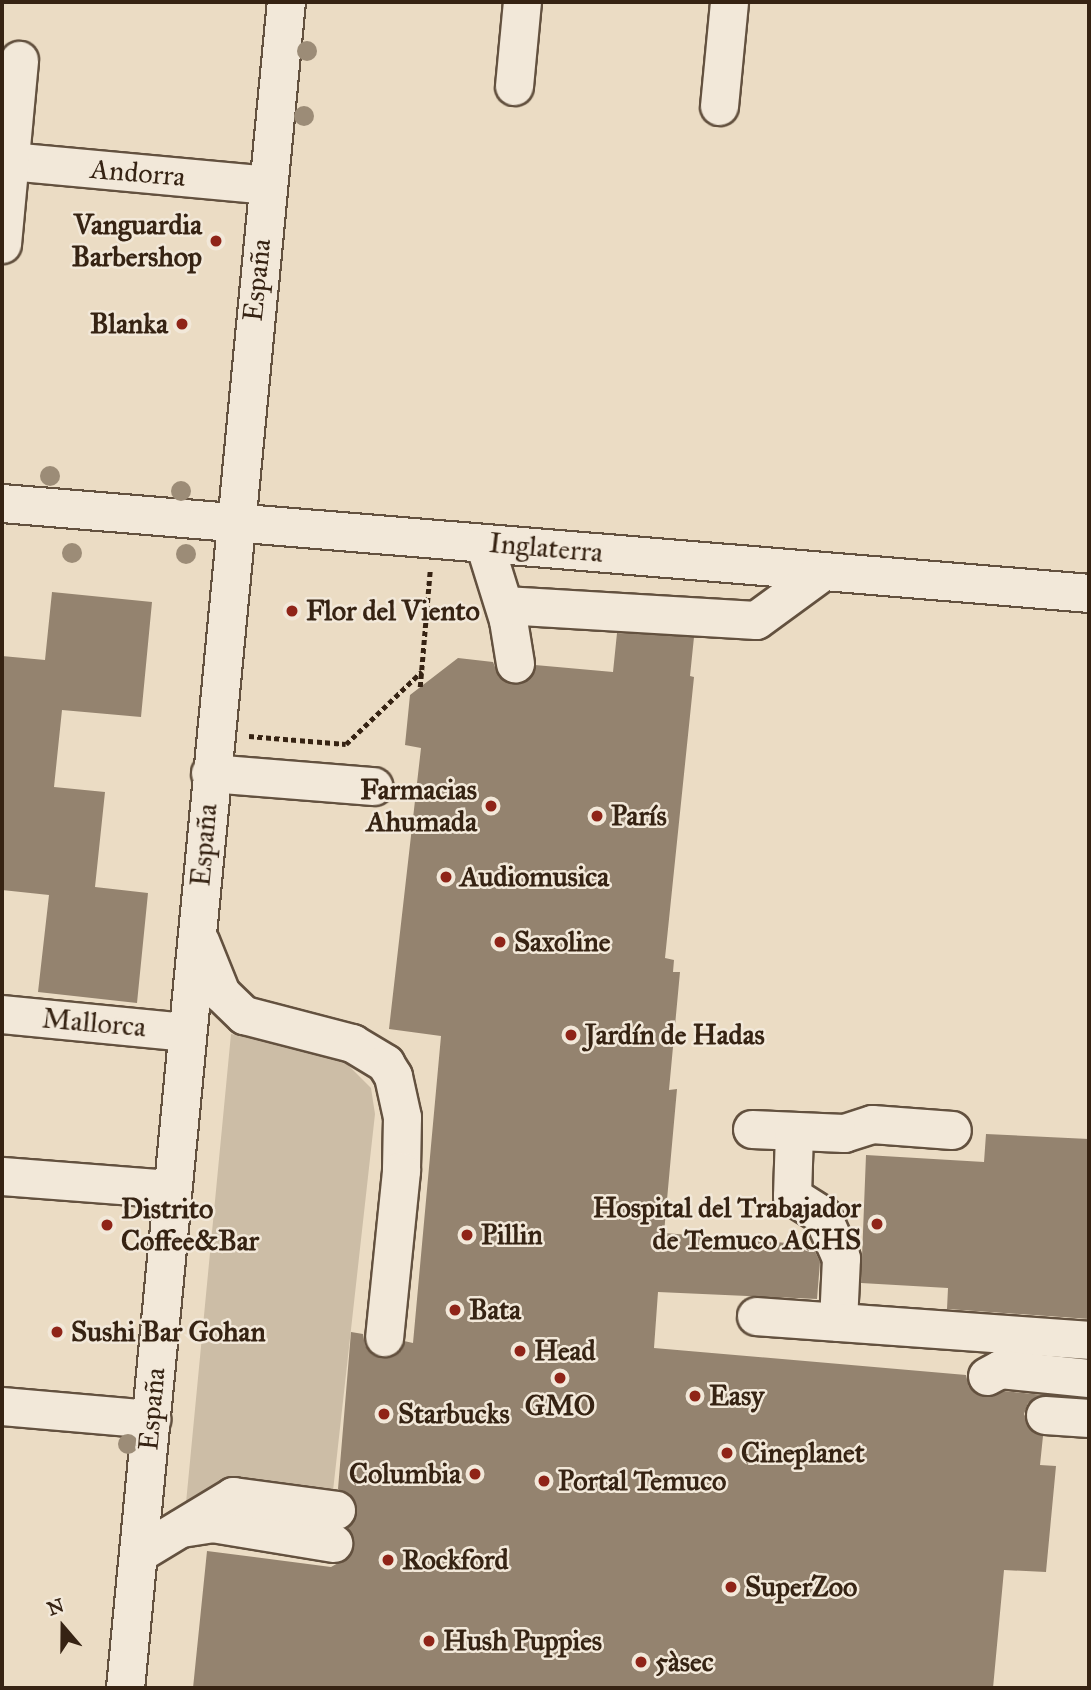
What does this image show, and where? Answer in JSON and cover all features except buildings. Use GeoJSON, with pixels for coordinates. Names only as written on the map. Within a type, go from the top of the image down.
{"type":"FeatureCollection","features":[{"type":"Feature","properties":{"kind":"street","name":"España"},"geometry":{"type":"LineString","coordinates":[[125,1688],[233,522],[285,2]]}},
{"type":"Feature","properties":{"kind":"street"},"geometry":{"type":"LineString","coordinates":[[514,86],[522,2]]}},
{"type":"Feature","properties":{"kind":"street"},"geometry":{"type":"LineString","coordinates":[[719,106],[729,2]]}},
{"type":"Feature","properties":{"kind":"street"},"geometry":{"type":"LineString","coordinates":[[2,244],[19,60]]}},
{"type":"Feature","properties":{"kind":"street","name":"Andorra"},"geometry":{"type":"LineString","coordinates":[[10,161],[267,185]]}},
{"type":"Feature","properties":{"kind":"street","name":"Inglaterra"},"geometry":{"type":"LineString","coordinates":[[2,503],[1089,593]]}},
{"type":"Feature","properties":{"kind":"street"},"geometry":{"type":"LineString","coordinates":[[484,543],[504,605],[515,663]]}},
{"type":"Feature","properties":{"kind":"street"},"geometry":{"type":"LineString","coordinates":[[504,605],[756,620],[823,571]]}},
{"type":"Feature","properties":{"kind":"street"},"geometry":{"type":"LineString","coordinates":[[210,773],[373,786]]}},
{"type":"Feature","properties":{"kind":"street"},"geometry":{"type":"LineString","coordinates":[[197,933],[221,993],[244,1015],[352,1043],[385,1063],[393,1076],[402,1117],[401,1171],[384,1337]]}},
{"type":"Feature","properties":{"kind":"street","name":"Mallorca"},"geometry":{"type":"LineString","coordinates":[[2,1014],[187,1032]]}},
{"type":"Feature","properties":{"kind":"street"},"geometry":{"type":"LineString","coordinates":[[752,1129],[844,1133],[872,1124],[952,1130]]}},
{"type":"Feature","properties":{"kind":"street"},"geometry":{"type":"LineString","coordinates":[[794,1132],[792,1196],[822,1215],[841,1258],[838,1322]]}},
{"type":"Feature","properties":{"kind":"street"},"geometry":{"type":"LineString","coordinates":[[2,1176],[172,1189]]}},
{"type":"Feature","properties":{"kind":"street"},"geometry":{"type":"LineString","coordinates":[[756,1316],[1089,1340]]}},
{"type":"Feature","properties":{"kind":"street"},"geometry":{"type":"LineString","coordinates":[[987,1376],[1000,1369],[1089,1378]]}},
{"type":"Feature","properties":{"kind":"street"},"geometry":{"type":"LineString","coordinates":[[2,1406],[151,1419]]}},
{"type":"Feature","properties":{"kind":"street"},"geometry":{"type":"LineString","coordinates":[[1045,1415],[1089,1418]]}},
{"type":"Feature","properties":{"kind":"street"},"geometry":{"type":"LineString","coordinates":[[139,1553],[233,1496],[334,1527]]}},
{"type":"Feature","properties":{"kind":"path"},"geometry":{"type":"LineString","coordinates":[[420,687],[433,539]]}},
{"type":"Feature","properties":{"kind":"path"},"geometry":{"type":"LineString","coordinates":[[214,733],[346,744],[422,671]]}},
{"type":"Feature","properties":{"kind":"shaded area"},"geometry":{"type":"Polygon","coordinates":[[[231,1034],[328,1052],[342,1059],[371,1088],[375,1114],[333,1491],[234,1477],[221,1480],[186,1503],[231,1034]]]}},
{"type":"Feature","properties":{"kind":"place","name":"Vanguardia Barbershop"},"geometry":{"type":"Point","coordinates":[216,241]}},
{"type":"Feature","properties":{"kind":"place","name":"Blanka"},"geometry":{"type":"Point","coordinates":[182,324]}},
{"type":"Feature","properties":{"kind":"place","name":"Flor del Viento"},"geometry":{"type":"Point","coordinates":[292,611]}},
{"type":"Feature","properties":{"kind":"place","name":"Farmacias Ahumada"},"geometry":{"type":"Point","coordinates":[491,806]}},
{"type":"Feature","properties":{"kind":"place","name":"París"},"geometry":{"type":"Point","coordinates":[597,816]}},
{"type":"Feature","properties":{"kind":"place","name":"Audiomusica"},"geometry":{"type":"Point","coordinates":[446,877]}},
{"type":"Feature","properties":{"kind":"place","name":"Saxoline"},"geometry":{"type":"Point","coordinates":[500,942]}},
{"type":"Feature","properties":{"kind":"place","name":"Jardín de Hadas"},"geometry":{"type":"Point","coordinates":[571,1035]}},
{"type":"Feature","properties":{"kind":"place","name":"Hospital del Trabajador de Temuco ACHS"},"geometry":{"type":"Point","coordinates":[877,1224]}},
{"type":"Feature","properties":{"kind":"place","name":"Distrito Coffee&Bar"},"geometry":{"type":"Point","coordinates":[107,1225]}},
{"type":"Feature","properties":{"kind":"place","name":"Pillin"},"geometry":{"type":"Point","coordinates":[467,1235]}},
{"type":"Feature","properties":{"kind":"place","name":"Bata"},"geometry":{"type":"Point","coordinates":[455,1310]}},
{"type":"Feature","properties":{"kind":"place","name":"Sushi Bar Gohan"},"geometry":{"type":"Point","coordinates":[57,1332]}},
{"type":"Feature","properties":{"kind":"place","name":"Head"},"geometry":{"type":"Point","coordinates":[520,1351]}},
{"type":"Feature","properties":{"kind":"place","name":"GMO"},"geometry":{"type":"Point","coordinates":[560,1378]}},
{"type":"Feature","properties":{"kind":"place","name":"Easy"},"geometry":{"type":"Point","coordinates":[695,1396]}},
{"type":"Feature","properties":{"kind":"place","name":"Starbucks"},"geometry":{"type":"Point","coordinates":[384,1414]}},
{"type":"Feature","properties":{"kind":"place","name":"Cineplanet"},"geometry":{"type":"Point","coordinates":[727,1453]}},
{"type":"Feature","properties":{"kind":"place","name":"Columbia"},"geometry":{"type":"Point","coordinates":[475,1474]}},
{"type":"Feature","properties":{"kind":"place","name":"Portal Temuco"},"geometry":{"type":"Point","coordinates":[544,1481]}},
{"type":"Feature","properties":{"kind":"place","name":"Rockford"},"geometry":{"type":"Point","coordinates":[388,1560]}},
{"type":"Feature","properties":{"kind":"place","name":"SuperZoo"},"geometry":{"type":"Point","coordinates":[731,1587]}},
{"type":"Feature","properties":{"kind":"place","name":"Hush Puppies"},"geometry":{"type":"Point","coordinates":[429,1641]}},
{"type":"Feature","properties":{"kind":"place","name":"5àsec"},"geometry":{"type":"Point","coordinates":[641,1662]}}]}
